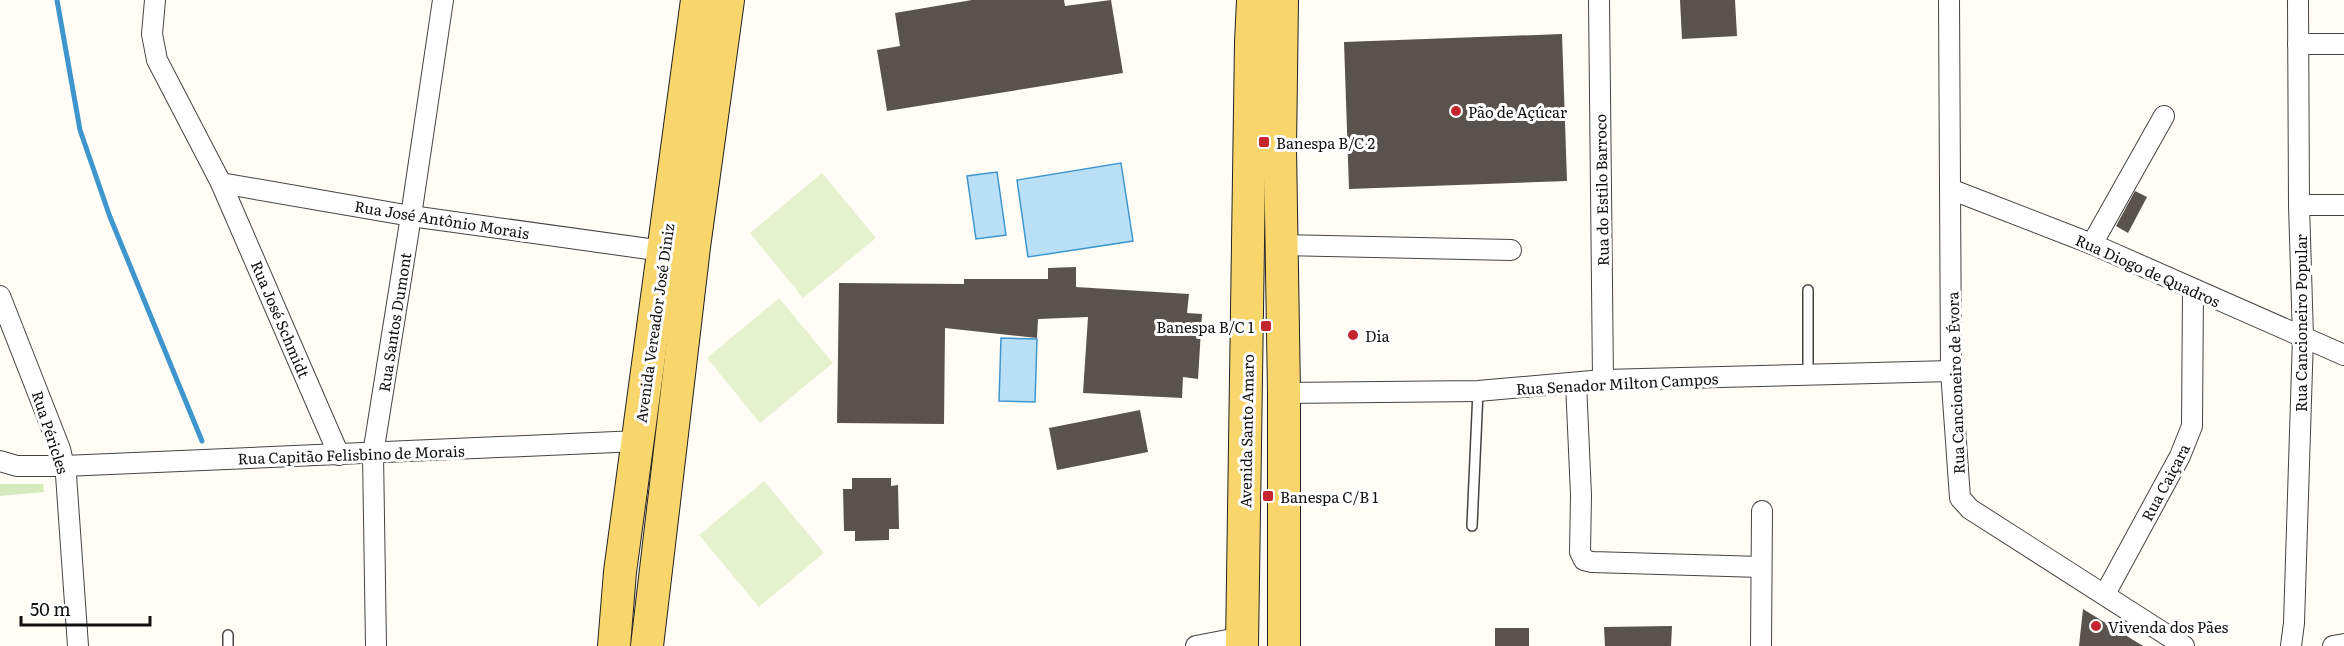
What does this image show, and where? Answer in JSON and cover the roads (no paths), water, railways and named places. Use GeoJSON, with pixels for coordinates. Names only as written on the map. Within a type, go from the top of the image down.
{"type":"FeatureCollection","features":[{"type":"Feature","properties":{"kind":"main road","name":"Avenida Vereador José Diniz"},"geometry":{"type":"LineString","coordinates":[[614,646],[620,573],[697,0]]}},
{"type":"Feature","properties":{"kind":"main road","name":"Avenida Vereador José Diniz"},"geometry":{"type":"LineString","coordinates":[[647,646],[694,247],[728,0]]}},
{"type":"Feature","properties":{"kind":"main road","name":"Avenida Santo Amaro"},"geometry":{"type":"LineString","coordinates":[[1243,642],[1253,0]]}},
{"type":"Feature","properties":{"kind":"main road"},"geometry":{"type":"LineString","coordinates":[[1282,0],[1280,136],[1284,393],[1284,646]]}},
{"type":"Feature","properties":{"kind":"street","name":"Rua José Schmidt"},"geometry":{"type":"LineString","coordinates":[[155,0],[152,34],[157,60],[221,183],[339,455]]}},
{"type":"Feature","properties":{"kind":"street","name":"Rua Santos Dumont"},"geometry":{"type":"LineString","coordinates":[[376,646],[373,454],[411,216],[442,0]]}},
{"type":"Feature","properties":{"kind":"street","name":"Rua do Estilo Barroco"},"geometry":{"type":"LineString","coordinates":[[1599,0],[1603,380]]}},
{"type":"Feature","properties":{"kind":"street","name":"Rua Cancioneiro de Évora"},"geometry":{"type":"LineString","coordinates":[[1949,0],[1951,371],[1960,498],[1970,509],[2184,646]]}},
{"type":"Feature","properties":{"kind":"street","name":"Rua Cancioneiro Popular"},"geometry":{"type":"LineString","coordinates":[[2291,646],[2303,337],[2299,205],[2298,0]]}},
{"type":"Feature","properties":{"kind":"street"},"geometry":{"type":"LineString","coordinates":[[2298,44],[2344,44]]}},
{"type":"Feature","properties":{"kind":"street"},"geometry":{"type":"LineString","coordinates":[[2092,244],[2164,117]]}},
{"type":"Feature","properties":{"kind":"street","name":"Rua José Antônio Morais"},"geometry":{"type":"LineString","coordinates":[[221,183],[411,216],[663,251]]}},
{"type":"Feature","properties":{"kind":"street","name":"Rua Diogo de Quadros"},"geometry":{"type":"LineString","coordinates":[[1950,189],[2092,244],[2344,355]]}},
{"type":"Feature","properties":{"kind":"street"},"geometry":{"type":"LineString","coordinates":[[2299,205],[2344,206]]}},
{"type":"Feature","properties":{"kind":"street"},"geometry":{"type":"LineString","coordinates":[[1281,245],[1511,250]]}},
{"type":"Feature","properties":{"kind":"street","name":"Rua Caiçara"},"geometry":{"type":"LineString","coordinates":[[2105,594],[2180,456],[2192,426],[2193,289]]}},
{"type":"Feature","properties":{"kind":"street","name":"Rua Péricles"},"geometry":{"type":"LineString","coordinates":[[0,296],[60,449],[64,466],[78,646]]}},
{"type":"Feature","properties":{"kind":"street","name":"Rua Senador Milton Campos"},"geometry":{"type":"LineString","coordinates":[[1284,393],[1478,391],[1603,380],[1951,371]]}},
{"type":"Feature","properties":{"kind":"street"},"geometry":{"type":"LineString","coordinates":[[1576,383],[1581,495],[1580,552],[1584,560],[1761,567]]}},
{"type":"Feature","properties":{"kind":"street","name":"Rua Capitão Felisbino de Morais"},"geometry":{"type":"LineString","coordinates":[[0,461],[17,466],[64,466],[638,441]]}},
{"type":"Feature","properties":{"kind":"street"},"geometry":{"type":"LineString","coordinates":[[1761,646],[1762,510]]}},
{"type":"Feature","properties":{"kind":"street"},"geometry":{"type":"LineString","coordinates":[[1197,646],[1243,642]]}},
{"type":"Feature","properties":{"kind":"street"},"geometry":{"type":"LineString","coordinates":[[2333,646],[2344,644]]}},
{"type":"Feature","properties":{"kind":"lane"},"geometry":{"type":"LineString","coordinates":[[1808,290],[1808,374]]}},
{"type":"Feature","properties":{"kind":"lane"},"geometry":{"type":"LineString","coordinates":[[1472,526],[1478,391]]}},
{"type":"Feature","properties":{"kind":"lane"},"geometry":{"type":"LineString","coordinates":[[228,634],[228,646]]}},
{"type":"Feature","properties":{"kind":"water"},"geometry":{"type":"Polygon","coordinates":[[[1121,163],[1133,241],[1028,257],[1017,180],[1121,163]]]}},
{"type":"Feature","properties":{"kind":"water"},"geometry":{"type":"Polygon","coordinates":[[[997,172],[1006,235],[976,239],[967,176],[997,172]]]}},
{"type":"Feature","properties":{"kind":"water"},"geometry":{"type":"Polygon","coordinates":[[[1001,338],[1037,339],[1035,402],[999,401],[1001,338]]]}},
{"type":"Feature","properties":{"kind":"waterway"},"geometry":{"type":"LineString","coordinates":[[57,0],[80,130],[110,217],[202,441]]}},
{"type":"Feature","properties":{"kind":"place","name":"Pão de Açúcar"},"geometry":{"type":"Point","coordinates":[1456,111]}},
{"type":"Feature","properties":{"kind":"place","name":"Banespa B/C 2"},"geometry":{"type":"Point","coordinates":[1264,142]}},
{"type":"Feature","properties":{"kind":"place","name":"Banespa B/C 1"},"geometry":{"type":"Point","coordinates":[1266,326]}},
{"type":"Feature","properties":{"kind":"place","name":"Dia"},"geometry":{"type":"Point","coordinates":[1353,335]}},
{"type":"Feature","properties":{"kind":"place","name":"Banespa C/B 1"},"geometry":{"type":"Point","coordinates":[1268,496]}},
{"type":"Feature","properties":{"kind":"place","name":"Vivenda dos Pães"},"geometry":{"type":"Point","coordinates":[2096,626]}}]}
